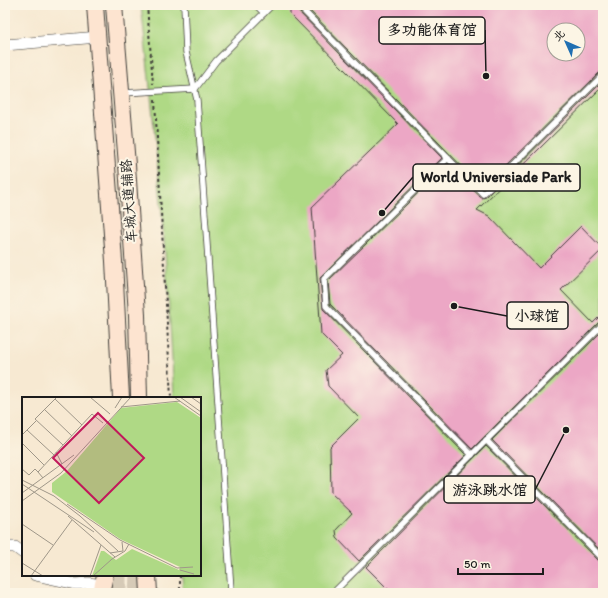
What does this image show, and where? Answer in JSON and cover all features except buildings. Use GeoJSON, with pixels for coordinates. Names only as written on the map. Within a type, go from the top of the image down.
{"type":"FeatureCollection","features":[{"type":"Feature","properties":{"kind":"main road","name":"车城大道辅路"},"geometry":{"type":"LineString","coordinates":[[95,5],[114,261],[121,397]]}},
{"type":"Feature","properties":{"kind":"main road","name":"车城大道辅路"},"geometry":{"type":"LineString","coordinates":[[114,5],[127,165],[135,291],[139,397]]}},
{"type":"Feature","properties":{"kind":"main road"},"geometry":{"type":"LineString","coordinates":[[148,576],[150,593]]}},
{"type":"Feature","properties":{"kind":"street"},"geometry":{"type":"LineString","coordinates":[[5,45],[98,37]]}},
{"type":"Feature","properties":{"kind":"street"},"geometry":{"type":"LineString","coordinates":[[5,547],[15,548],[22,552]]}},
{"type":"Feature","properties":{"kind":"street"},"geometry":{"type":"LineString","coordinates":[[40,576],[76,584],[103,584]]}},
{"type":"Feature","properties":{"kind":"lane"},"geometry":{"type":"LineString","coordinates":[[184,5],[186,52],[195,90],[197,108],[231,590],[234,593]]}},
{"type":"Feature","properties":{"kind":"lane"},"geometry":{"type":"LineString","coordinates":[[256,5],[264,13]]}},
{"type":"Feature","properties":{"kind":"lane"},"geometry":{"type":"LineString","coordinates":[[195,90],[216,61],[272,5]]}},
{"type":"Feature","properties":{"kind":"lane"},"geometry":{"type":"LineString","coordinates":[[298,5],[483,194],[603,75]]}},
{"type":"Feature","properties":{"kind":"lane"},"geometry":{"type":"LineString","coordinates":[[121,93],[195,90]]}},
{"type":"Feature","properties":{"kind":"lane"},"geometry":{"type":"LineString","coordinates":[[448,158],[324,279],[326,306],[472,455]]}},
{"type":"Feature","properties":{"kind":"lane"},"geometry":{"type":"LineString","coordinates":[[333,593],[603,324]]}},
{"type":"Feature","properties":{"kind":"lane"},"geometry":{"type":"LineString","coordinates":[[486,440],[603,559]]}},
{"type":"Feature","properties":{"kind":"path"},"geometry":{"type":"LineString","coordinates":[[147,5],[154,92],[171,397]]}},
{"type":"Feature","properties":{"kind":"path"},"geometry":{"type":"LineString","coordinates":[[180,576],[180,593]]}},
{"type":"Feature","properties":{"kind":"green space"},"geometry":{"type":"Polygon","coordinates":[[[141,5],[603,5],[603,593],[183,593],[182,576],[201,576],[201,397],[174,397],[165,251],[141,5]]]}},
{"type":"Feature","properties":{"kind":"tunnel"},"geometry":{"type":"LineString","coordinates":[[116,576],[116,593]]}},
{"type":"Feature","properties":{"kind":"tunnel"},"geometry":{"type":"LineString","coordinates":[[139,593],[140,576]]}},
{"type":"Feature","properties":{"kind":"place","name":"多功能体育馆"},"geometry":{"type":"Point","coordinates":[486,76]}},
{"type":"Feature","properties":{"kind":"place","name":"World Universiade Park"},"geometry":{"type":"Point","coordinates":[382,213]}},
{"type":"Feature","properties":{"kind":"place","name":"小球馆"},"geometry":{"type":"Point","coordinates":[454,306]}},
{"type":"Feature","properties":{"kind":"place","name":"游泳跳水馆"},"geometry":{"type":"Point","coordinates":[566,430]}}]}
